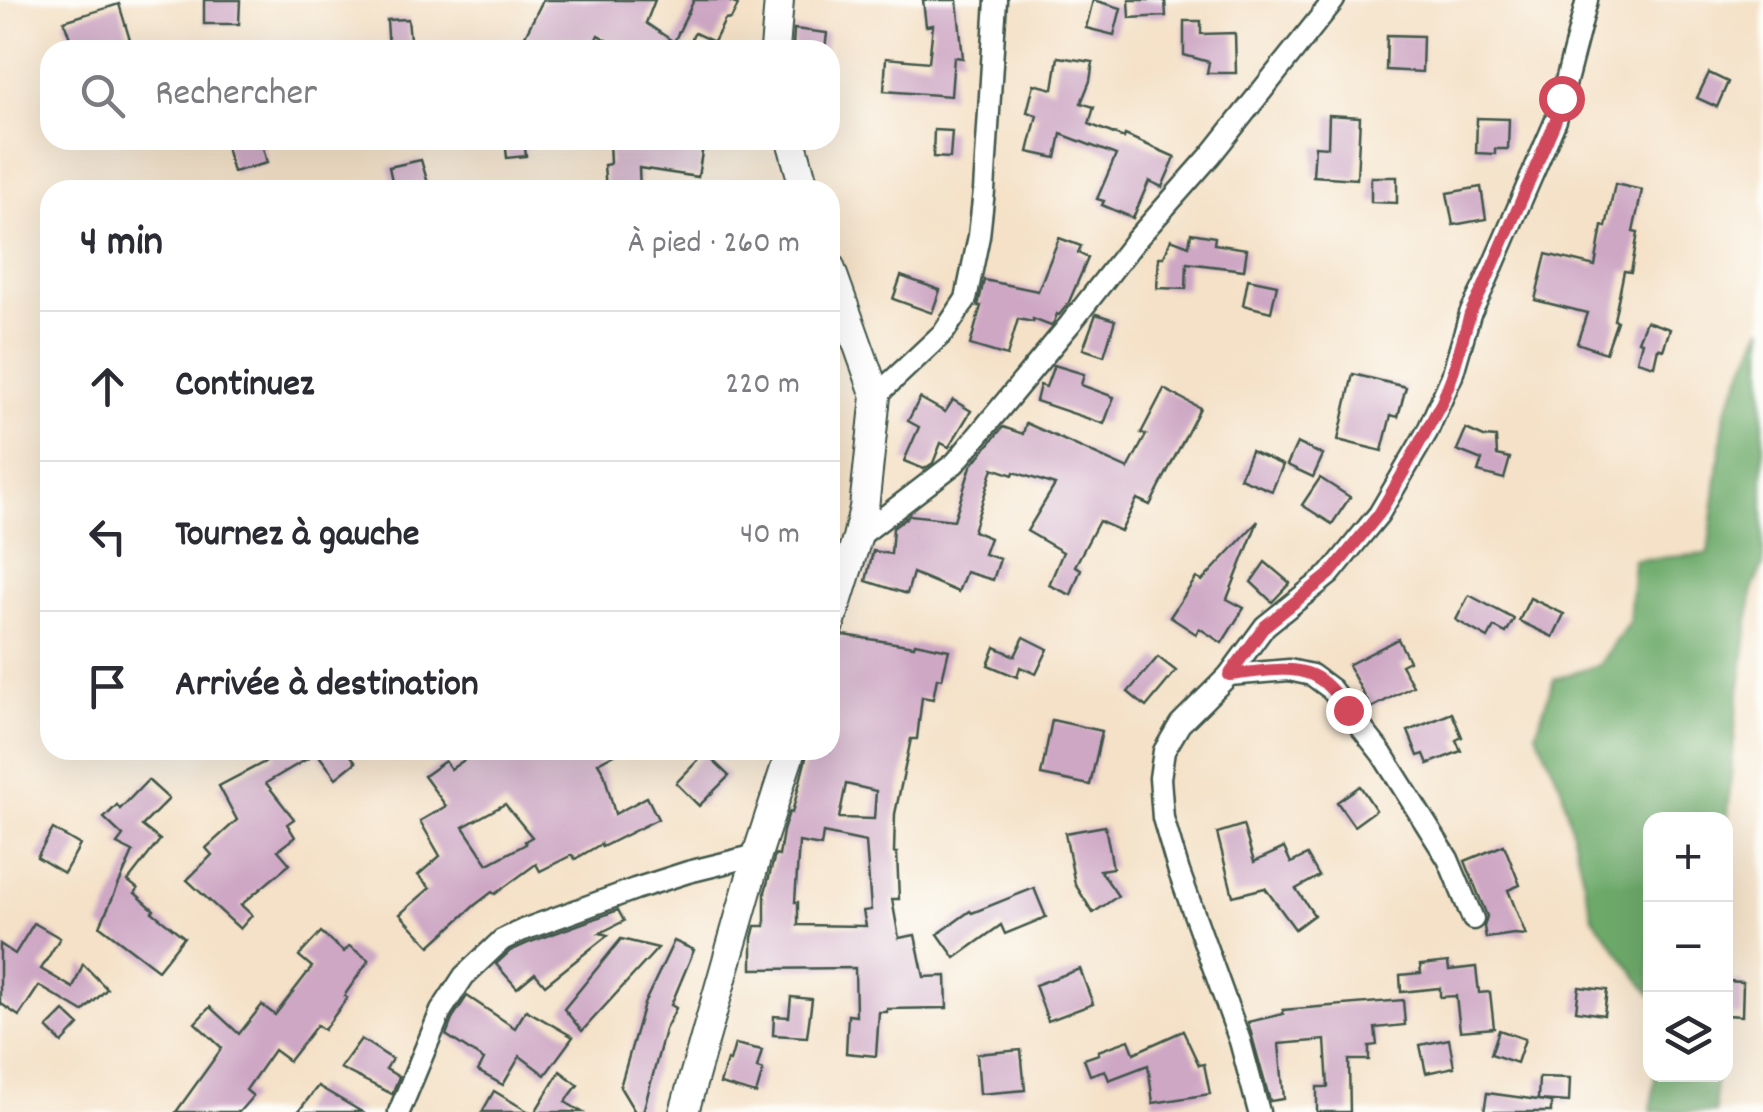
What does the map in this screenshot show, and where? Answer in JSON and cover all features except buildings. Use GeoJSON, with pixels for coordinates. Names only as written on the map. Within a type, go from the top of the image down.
{"type":"FeatureCollection","features":[{"type":"Feature","properties":{"kind":"main road"},"geometry":{"type":"LineString","coordinates":[[776,40],[779,0]]}},
{"type":"Feature","properties":{"kind":"main road"},"geometry":{"type":"LineString","coordinates":[[794,150],[802,180]]}},
{"type":"Feature","properties":{"kind":"main road"},"geometry":{"type":"LineString","coordinates":[[840,295],[876,396],[864,508],[840,595]]}},
{"type":"Feature","properties":{"kind":"main road"},"geometry":{"type":"LineString","coordinates":[[684,1112],[788,760]]}},
{"type":"Feature","properties":{"kind":"street"},"geometry":{"type":"LineString","coordinates":[[876,396],[944,332],[966,299],[984,191],[996,0]]}},
{"type":"Feature","properties":{"kind":"street"},"geometry":{"type":"LineString","coordinates":[[858,538],[956,463],[1334,0]]}},
{"type":"Feature","properties":{"kind":"street"},"geometry":{"type":"LineString","coordinates":[[1259,1112],[1240,1041],[1179,872],[1164,818],[1160,778],[1164,751],[1180,724],[1229,675],[1265,626],[1330,574],[1360,538],[1379,514],[1427,432],[1452,376],[1470,314],[1556,120],[1587,0]]}},
{"type":"Feature","properties":{"kind":"street"},"geometry":{"type":"LineString","coordinates":[[1229,675],[1289,670],[1312,674],[1331,688],[1382,754],[1448,858],[1474,919]]}},
{"type":"Feature","properties":{"kind":"street"},"geometry":{"type":"LineString","coordinates":[[399,1112],[440,1011],[464,976],[502,940],[636,889],[758,856]]}},
{"type":"Feature","properties":{"kind":"green space"},"geometry":{"type":"Polygon","coordinates":[[[1763,326],[1763,565],[1753,588],[1728,812],[1643,812],[1643,985],[1592,916],[1561,786],[1536,732],[1554,679],[1599,665],[1629,622],[1634,560],[1708,554],[1725,412],[1763,326]]]}},
{"type":"Feature","properties":{"kind":"green space"},"geometry":{"type":"Polygon","coordinates":[[[1654,1082],[1715,1082],[1715,1112],[1651,1112],[1654,1082]]]}},
{"type":"Feature","properties":{"kind":"route"},"geometry":{"type":"LineString","coordinates":[[1348,710],[1331,688],[1312,674],[1289,670],[1229,675],[1265,626],[1330,574],[1379,514],[1427,432],[1452,376],[1470,314],[1556,120],[1561,98]]}}]}
